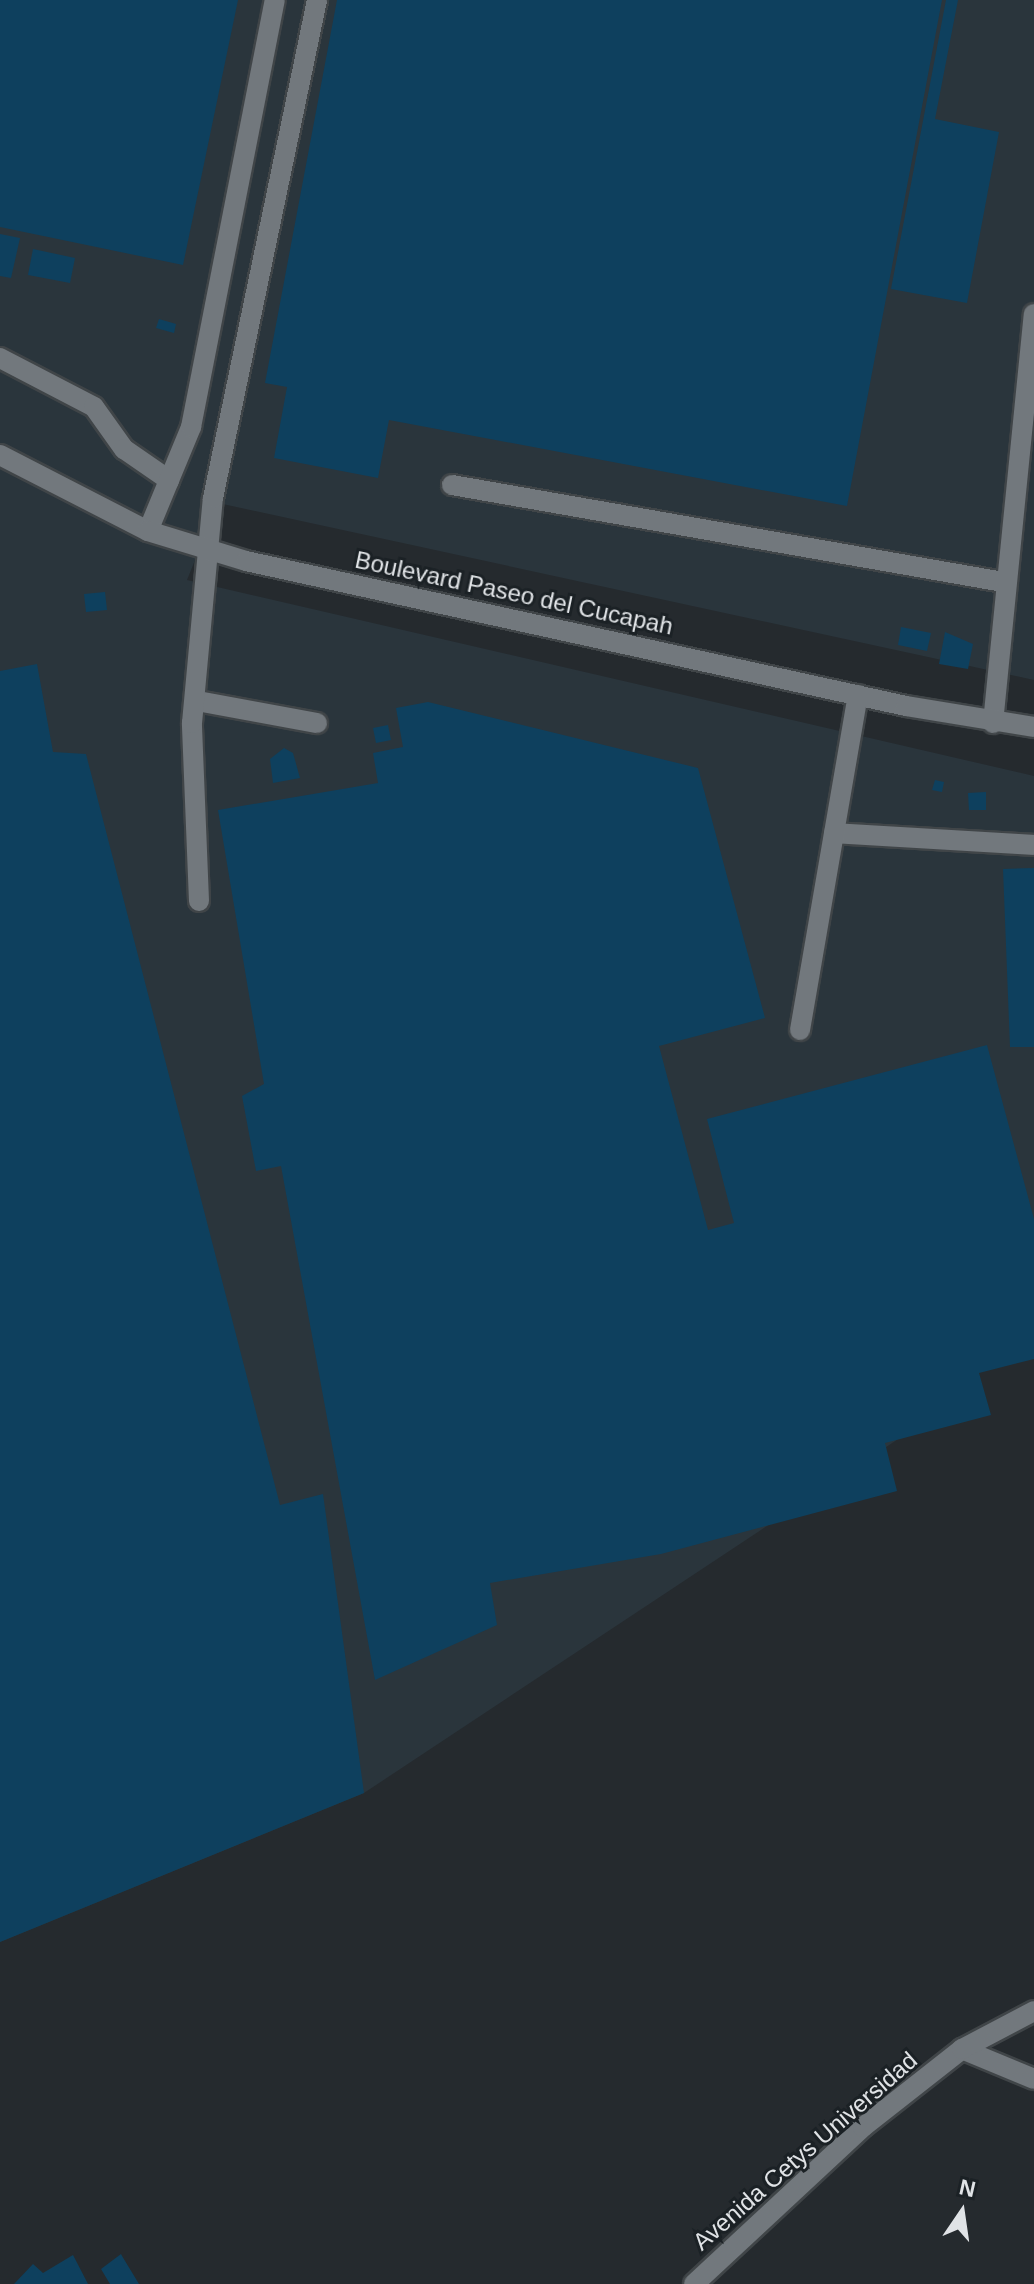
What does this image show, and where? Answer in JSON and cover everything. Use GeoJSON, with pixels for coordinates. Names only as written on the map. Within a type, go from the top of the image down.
{"type":"FeatureCollection","features":[{"type":"Feature","properties":{"kind":"main road"},"geometry":{"type":"LineString","coordinates":[[148,531],[191,427],[275,0]]}},
{"type":"Feature","properties":{"kind":"main road"},"geometry":{"type":"LineString","coordinates":[[199,901],[197,701],[213,498],[317,0]]}},
{"type":"Feature","properties":{"kind":"main road"},"geometry":{"type":"LineString","coordinates":[[993,723],[1003,582],[1034,314]]}},
{"type":"Feature","properties":{"kind":"main road"},"geometry":{"type":"LineString","coordinates":[[0,358],[94,407],[124,449],[169,480]]}},
{"type":"Feature","properties":{"kind":"main road","name":"Boulevard Paseo del Cucapah"},"geometry":{"type":"LineString","coordinates":[[0,455],[148,531],[209,550],[858,695],[993,723],[1034,727]]}},
{"type":"Feature","properties":{"kind":"main road"},"geometry":{"type":"LineString","coordinates":[[452,485],[1003,582]]}},
{"type":"Feature","properties":{"kind":"main road"},"geometry":{"type":"LineString","coordinates":[[800,1030],[858,695]]}},
{"type":"Feature","properties":{"kind":"main road"},"geometry":{"type":"LineString","coordinates":[[197,701],[317,723]]}},
{"type":"Feature","properties":{"kind":"main road"},"geometry":{"type":"LineString","coordinates":[[834,833],[1034,845]]}},
{"type":"Feature","properties":{"kind":"main road","name":"Avenida Cetys Universidad"},"geometry":{"type":"LineString","coordinates":[[694,2284],[863,2127],[962,2049],[1034,2011]]}},
{"type":"Feature","properties":{"kind":"main road"},"geometry":{"type":"LineString","coordinates":[[962,2049],[1034,2079]]}},
{"type":"Feature","properties":{"kind":"shaded area"},"geometry":{"type":"Polygon","coordinates":[[[0,0],[1034,0],[1034,680],[218,503],[187,580],[1034,776],[1034,1290],[936,1414],[364,1793],[0,1942],[0,0]]]}},
{"type":"Feature","properties":{"kind":"building"},"geometry":{"type":"Polygon","coordinates":[[[0,0],[238,0],[183,265],[0,227],[0,0]]]}},
{"type":"Feature","properties":{"kind":"building"},"geometry":{"type":"Polygon","coordinates":[[[337,0],[942,0],[847,506],[389,420],[378,478],[274,458],[287,387],[265,383],[337,0]]]}},
{"type":"Feature","properties":{"kind":"building"},"geometry":{"type":"Polygon","coordinates":[[[946,0],[958,0],[935,119],[999,132],[967,303],[891,289],[946,0]]]}},
{"type":"Feature","properties":{"kind":"building"},"geometry":{"type":"Polygon","coordinates":[[[0,234],[20,238],[11,278],[0,276],[0,234]]]}},
{"type":"Feature","properties":{"kind":"building"},"geometry":{"type":"Polygon","coordinates":[[[33,249],[75,258],[70,283],[28,275],[33,249]]]}},
{"type":"Feature","properties":{"kind":"building"},"geometry":{"type":"Polygon","coordinates":[[[159,319],[176,324],[174,333],[156,328],[159,319]]]}},
{"type":"Feature","properties":{"kind":"building"},"geometry":{"type":"Polygon","coordinates":[[[105,592],[107,610],[86,612],[84,594],[105,592]]]}},
{"type":"Feature","properties":{"kind":"building"},"geometry":{"type":"Polygon","coordinates":[[[901,627],[931,633],[927,651],[898,645],[901,627]]]}},
{"type":"Feature","properties":{"kind":"building"},"geometry":{"type":"Polygon","coordinates":[[[945,632],[973,644],[968,669],[939,664],[945,632]]]}},
{"type":"Feature","properties":{"kind":"building"},"geometry":{"type":"Polygon","coordinates":[[[37,664],[53,752],[86,754],[280,1505],[323,1494],[364,1793],[0,1942],[0,671],[37,664]]]}},
{"type":"Feature","properties":{"kind":"building"},"geometry":{"type":"Polygon","coordinates":[[[428,702],[698,768],[765,1018],[659,1046],[708,1230],[734,1223],[707,1119],[987,1045],[1034,1219],[1034,1359],[979,1373],[991,1415],[885,1443],[897,1491],[661,1554],[490,1583],[497,1625],[375,1680],[281,1166],[256,1171],[242,1096],[264,1084],[218,810],[378,783],[373,753],[403,747],[396,708],[428,702]]]}},
{"type":"Feature","properties":{"kind":"building"},"geometry":{"type":"Polygon","coordinates":[[[388,725],[391,740],[376,743],[373,728],[388,725]]]}},
{"type":"Feature","properties":{"kind":"building"},"geometry":{"type":"Polygon","coordinates":[[[284,748],[293,753],[300,778],[273,783],[270,759],[284,748]]]}},
{"type":"Feature","properties":{"kind":"building"},"geometry":{"type":"Polygon","coordinates":[[[935,780],[944,782],[942,792],[932,790],[935,780]]]}},
{"type":"Feature","properties":{"kind":"building"},"geometry":{"type":"Polygon","coordinates":[[[986,792],[986,810],[969,810],[968,793],[986,792]]]}},
{"type":"Feature","properties":{"kind":"building"},"geometry":{"type":"Polygon","coordinates":[[[1034,868],[1034,1047],[1010,1047],[1003,869],[1034,868]]]}},
{"type":"Feature","properties":{"kind":"building"},"geometry":{"type":"Polygon","coordinates":[[[121,2254],[139,2284],[110,2284],[101,2269],[121,2254]]]}},
{"type":"Feature","properties":{"kind":"building"},"geometry":{"type":"Polygon","coordinates":[[[73,2255],[88,2284],[14,2284],[33,2264],[43,2273],[73,2255]]]}}]}
